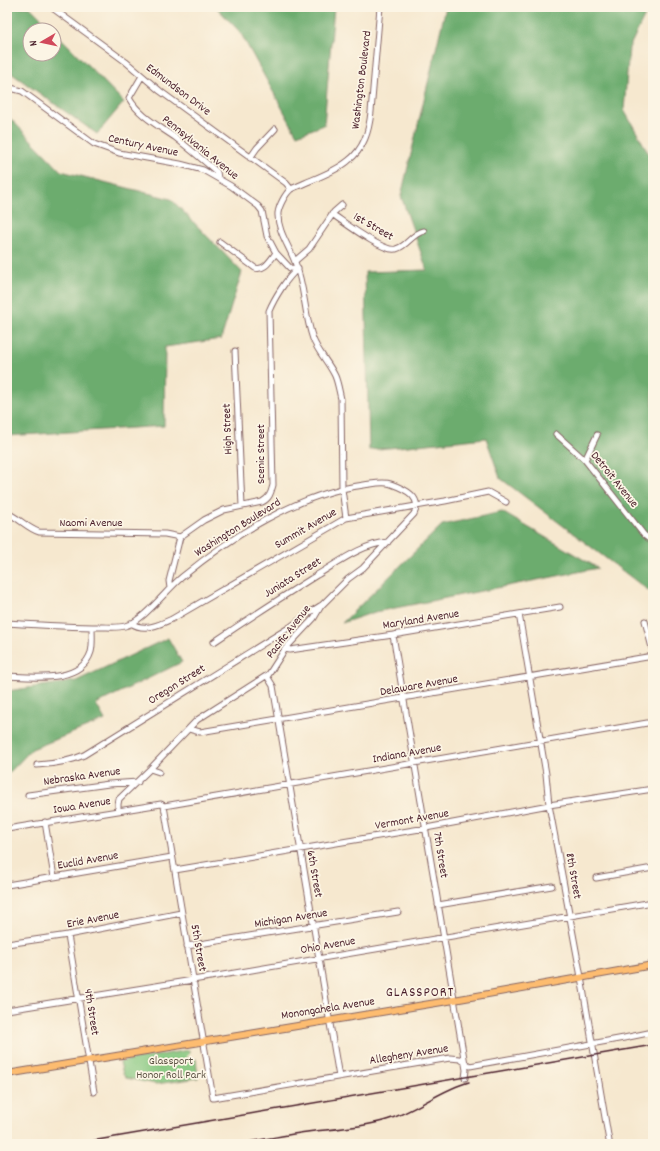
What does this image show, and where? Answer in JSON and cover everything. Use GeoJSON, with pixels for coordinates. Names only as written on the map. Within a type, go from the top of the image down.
{"type":"FeatureCollection","features":[{"type":"Feature","properties":{"kind":"main road","name":"Monongahela Avenue"},"geometry":{"type":"LineString","coordinates":[[7,1074],[454,1000],[653,965]]}},
{"type":"Feature","properties":{"kind":"street","name":"Edmundson Drive"},"geometry":{"type":"LineString","coordinates":[[51,7],[250,158],[286,183],[291,190]]}},
{"type":"Feature","properties":{"kind":"street","name":"Washington Boulevard"},"geometry":{"type":"LineString","coordinates":[[291,190],[348,161],[361,147],[365,139],[369,129],[371,112],[380,7]]}},
{"type":"Feature","properties":{"kind":"street","name":"Pennsylvania Avenue"},"geometry":{"type":"LineString","coordinates":[[142,76],[129,98],[132,103],[145,117],[183,144],[217,172],[218,178],[258,206],[262,211],[267,236],[276,253],[290,268],[298,269]]}},
{"type":"Feature","properties":{"kind":"street","name":"Century Avenue"},"geometry":{"type":"LineString","coordinates":[[7,87],[22,91],[58,119],[94,144],[110,151],[180,164],[208,172],[218,178]]}},
{"type":"Feature","properties":{"kind":"street"},"geometry":{"type":"LineString","coordinates":[[250,158],[275,128]]}},
{"type":"Feature","properties":{"kind":"street"},"geometry":{"type":"LineString","coordinates":[[291,190],[280,206],[278,221],[298,269],[314,340],[335,376],[338,385],[341,399],[342,489],[346,518]]}},
{"type":"Feature","properties":{"kind":"street"},"geometry":{"type":"LineString","coordinates":[[295,261],[309,249],[332,214],[342,205]]}},
{"type":"Feature","properties":{"kind":"street","name":"1st Street"},"geometry":{"type":"LineString","coordinates":[[332,214],[386,249],[392,250],[402,247],[415,234],[424,231]]}},
{"type":"Feature","properties":{"kind":"street"},"geometry":{"type":"LineString","coordinates":[[220,242],[255,268],[259,269],[264,268],[276,253]]}},
{"type":"Feature","properties":{"kind":"street","name":"Scenic Street"},"geometry":{"type":"LineString","coordinates":[[180,537],[204,520],[224,510],[266,499],[270,494],[273,485],[269,311],[292,274],[298,269]]}},
{"type":"Feature","properties":{"kind":"street","name":"High Street"},"geometry":{"type":"LineString","coordinates":[[235,351],[242,506]]}},
{"type":"Feature","properties":{"kind":"street","name":"Detroit Avenue"},"geometry":{"type":"LineString","coordinates":[[556,434],[585,460],[644,535],[653,542]]}},
{"type":"Feature","properties":{"kind":"street"},"geometry":{"type":"LineString","coordinates":[[585,460],[597,435]]}},
{"type":"Feature","properties":{"kind":"street"},"geometry":{"type":"LineString","coordinates":[[342,489],[388,483],[408,491],[415,497],[417,505]]}},
{"type":"Feature","properties":{"kind":"street","name":"Washington Boulevard"},"geometry":{"type":"LineString","coordinates":[[131,624],[170,588],[211,554],[266,520],[293,506],[342,489]]}},
{"type":"Feature","properties":{"kind":"street","name":"Summit Avenue"},"geometry":{"type":"LineString","coordinates":[[131,624],[136,627],[144,628],[157,626],[172,619],[346,518],[488,492],[506,502]]}},
{"type":"Feature","properties":{"kind":"street","name":"Pacific Avenue"},"geometry":{"type":"LineString","coordinates":[[118,811],[119,799],[150,770],[197,720],[267,676],[285,649],[314,618],[321,606],[388,542],[414,514],[417,505]]}},
{"type":"Feature","properties":{"kind":"street","name":"Naomi Avenue"},"geometry":{"type":"LineString","coordinates":[[7,513],[17,517],[32,530],[39,532],[164,534],[180,537]]}},
{"type":"Feature","properties":{"kind":"street"},"geometry":{"type":"LineString","coordinates":[[170,588],[169,581],[180,537]]}},
{"type":"Feature","properties":{"kind":"street","name":"Juniata Street"},"geometry":{"type":"LineString","coordinates":[[214,642],[342,559],[366,547],[380,542],[388,542]]}},
{"type":"Feature","properties":{"kind":"street","name":"Oregon Street"},"geometry":{"type":"LineString","coordinates":[[37,765],[62,763],[74,760],[290,627],[321,606]]}},
{"type":"Feature","properties":{"kind":"street","name":"Maryland Avenue"},"geometry":{"type":"LineString","coordinates":[[285,649],[290,650],[394,635],[560,606]]}},
{"type":"Feature","properties":{"kind":"street","name":"8th Street"},"geometry":{"type":"LineString","coordinates":[[519,614],[550,805],[609,1141]]}},
{"type":"Feature","properties":{"kind":"street"},"geometry":{"type":"LineString","coordinates":[[645,621],[653,652]]}},
{"type":"Feature","properties":{"kind":"street"},"geometry":{"type":"LineString","coordinates":[[7,623],[92,627],[118,627],[131,624]]}},
{"type":"Feature","properties":{"kind":"street"},"geometry":{"type":"LineString","coordinates":[[7,676],[50,678],[73,672],[85,662],[91,652],[92,627]]}},
{"type":"Feature","properties":{"kind":"street","name":"7th Street"},"geometry":{"type":"LineString","coordinates":[[394,635],[465,1063],[465,1078]]}},
{"type":"Feature","properties":{"kind":"street","name":"Delaware Avenue"},"geometry":{"type":"LineString","coordinates":[[189,729],[200,732],[404,699],[529,676],[653,656]]}},
{"type":"Feature","properties":{"kind":"street","name":"6th Street"},"geometry":{"type":"LineString","coordinates":[[267,676],[273,686],[339,1077]]}},
{"type":"Feature","properties":{"kind":"street","name":"Indiana Avenue"},"geometry":{"type":"LineString","coordinates":[[163,805],[290,785],[653,722]]}},
{"type":"Feature","properties":{"kind":"street"},"geometry":{"type":"LineString","coordinates":[[150,770],[160,772]]}},
{"type":"Feature","properties":{"kind":"street","name":"Nebraska Avenue"},"geometry":{"type":"LineString","coordinates":[[28,795],[115,783],[138,782]]}},
{"type":"Feature","properties":{"kind":"street","name":"Vermont Avenue"},"geometry":{"type":"LineString","coordinates":[[175,870],[426,828],[550,805],[653,789]]}},
{"type":"Feature","properties":{"kind":"street","name":"Iowa Avenue"},"geometry":{"type":"LineString","coordinates":[[7,829],[44,822],[163,805]]}},
{"type":"Feature","properties":{"kind":"street","name":"5th Street"},"geometry":{"type":"LineString","coordinates":[[163,805],[213,1098]]}},
{"type":"Feature","properties":{"kind":"street"},"geometry":{"type":"LineString","coordinates":[[44,822],[54,877]]}},
{"type":"Feature","properties":{"kind":"street","name":"Euclid Avenue"},"geometry":{"type":"LineString","coordinates":[[7,884],[172,857]]}},
{"type":"Feature","properties":{"kind":"street"},"geometry":{"type":"LineString","coordinates":[[596,878],[653,868]]}},
{"type":"Feature","properties":{"kind":"street"},"geometry":{"type":"LineString","coordinates":[[438,905],[552,886]]}},
{"type":"Feature","properties":{"kind":"street","name":"Ohio Avenue"},"geometry":{"type":"LineString","coordinates":[[7,1010],[653,902]]}},
{"type":"Feature","properties":{"kind":"street","name":"Michigan Avenue"},"geometry":{"type":"LineString","coordinates":[[187,946],[398,912]]}},
{"type":"Feature","properties":{"kind":"street","name":"Erie Avenue"},"geometry":{"type":"LineString","coordinates":[[7,944],[68,935],[181,913]]}},
{"type":"Feature","properties":{"kind":"street","name":"4th Street"},"geometry":{"type":"LineString","coordinates":[[68,935],[94,1092]]}},
{"type":"Feature","properties":{"kind":"street","name":"Allegheny Avenue"},"geometry":{"type":"LineString","coordinates":[[213,1098],[450,1058],[460,1059],[470,1066],[653,1032]]}},
{"type":"Feature","properties":{"kind":"green space"},"geometry":{"type":"Polygon","coordinates":[[[7,7],[30,7],[45,22],[22,22],[22,62],[62,62],[62,39],[124,102],[97,134],[8,71],[7,72],[7,7]]]}},
{"type":"Feature","properties":{"kind":"green space"},"geometry":{"type":"Polygon","coordinates":[[[216,7],[334,7],[324,125],[297,135],[240,32],[216,7]]]}},
{"type":"Feature","properties":{"kind":"green space"},"geometry":{"type":"Polygon","coordinates":[[[446,7],[649,7],[629,48],[624,110],[653,161],[653,594],[500,478],[486,438],[369,450],[365,272],[427,270],[401,196],[446,7]]]}},
{"type":"Feature","properties":{"kind":"green space"},"geometry":{"type":"Polygon","coordinates":[[[7,115],[61,171],[171,199],[242,272],[221,339],[165,347],[164,426],[7,436],[7,115]]]}},
{"type":"Feature","properties":{"kind":"green space"},"geometry":{"type":"Polygon","coordinates":[[[502,512],[598,568],[375,612],[342,623],[442,525],[502,512]]]}},
{"type":"Feature","properties":{"kind":"green space"},"geometry":{"type":"Polygon","coordinates":[[[168,638],[182,662],[96,704],[105,720],[32,749],[7,775],[7,691],[76,681],[168,638]]]}},
{"type":"Feature","properties":{"kind":"green space","name":"Glassport Honor Roll Park"},"geometry":{"type":"Polygon","coordinates":[[[189,1050],[189,1054],[186,1057],[187,1059],[190,1058],[191,1060],[196,1059],[198,1078],[156,1084],[126,1078],[123,1074],[120,1062],[189,1050]]]}},
{"type":"Feature","properties":{"kind":"railway"},"geometry":{"type":"LineString","coordinates":[[74,1144],[653,1045]]}},
{"type":"Feature","properties":{"kind":"railway"},"geometry":{"type":"LineString","coordinates":[[238,1144],[298,1133],[355,1127],[383,1121],[405,1113],[447,1090],[469,1082]]}},
{"type":"Feature","properties":{"kind":"district","name":"GLASSPORT"},"geometry":{"type":"Point","coordinates":[420,993]}}]}
